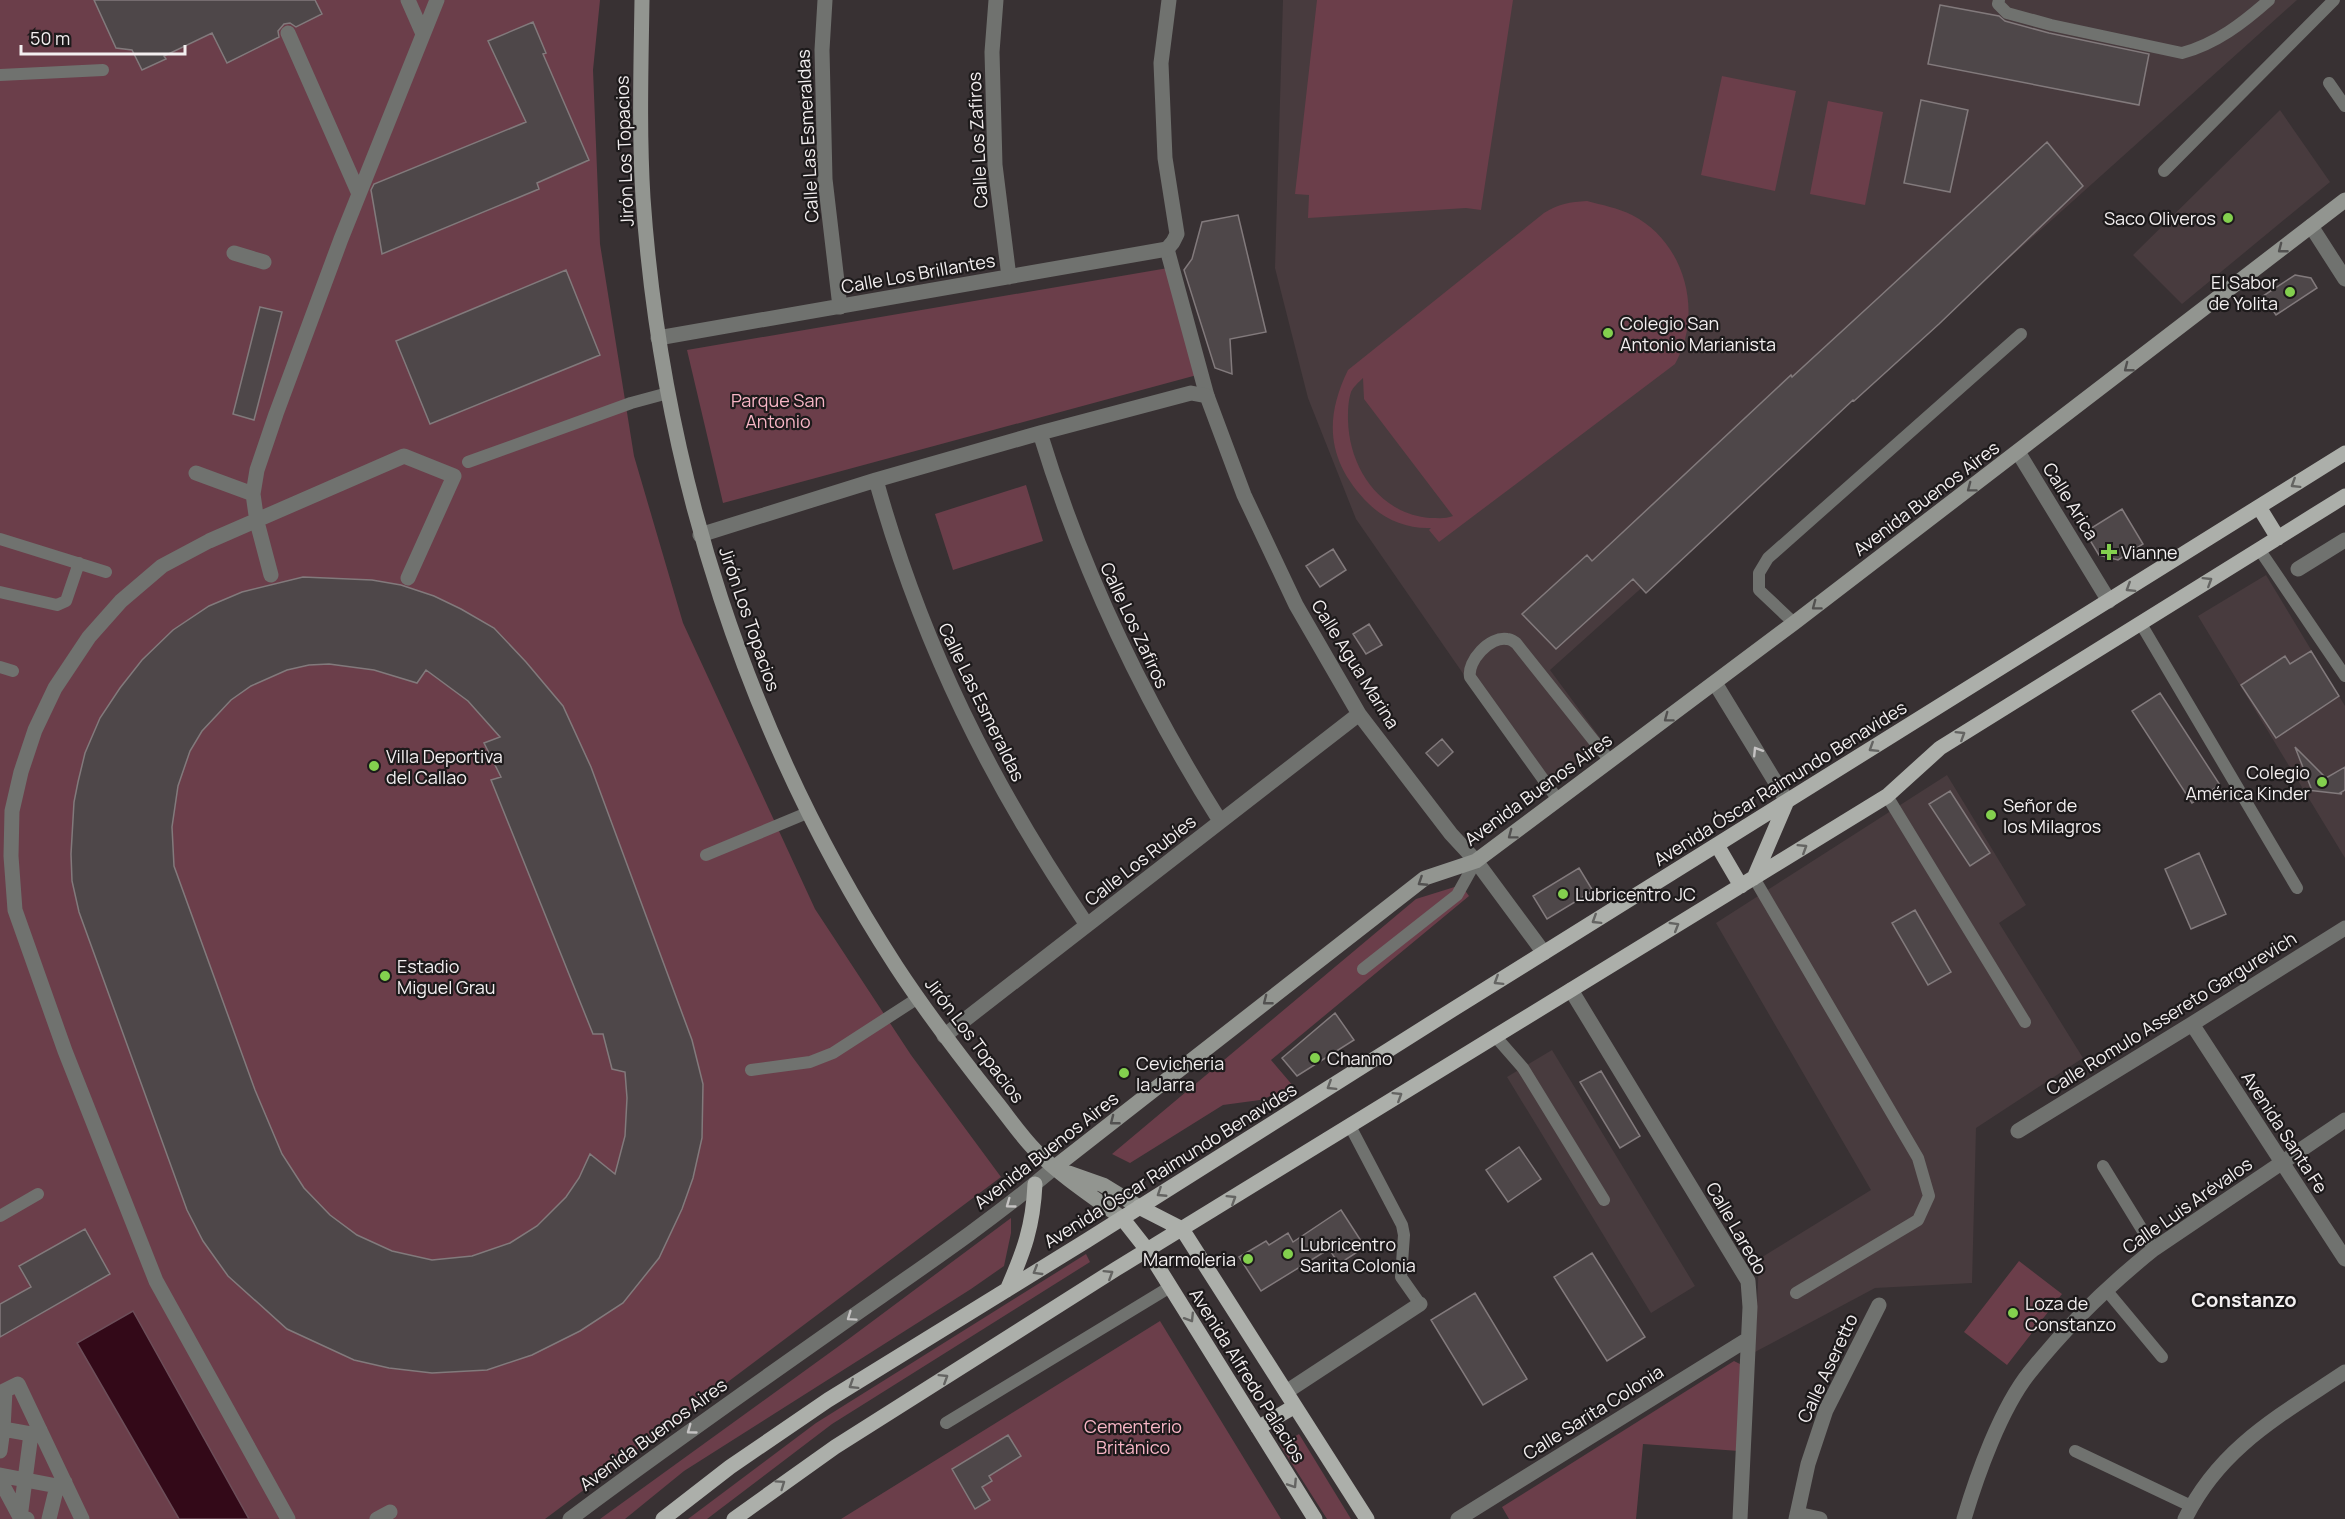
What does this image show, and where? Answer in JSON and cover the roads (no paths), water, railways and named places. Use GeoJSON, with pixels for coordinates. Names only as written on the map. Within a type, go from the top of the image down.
{"type":"FeatureCollection","features":[{"type":"Feature","properties":{"kind":"main road","name":"Jirón Los Topacios"},"geometry":{"type":"LineString","coordinates":[[642,0],[640,106],[643,196],[658,338],[700,535],[760,710],[807,813],[868,923],[945,1036],[1035,1151],[1055,1167]]}},
{"type":"Feature","properties":{"kind":"main road","name":"Avenida Buenos Aires"},"geometry":{"type":"LineString","coordinates":[[1055,1167],[1425,878],[1476,861],[1794,623],[2345,200]]}},
{"type":"Feature","properties":{"kind":"main road","name":"Avenida Óscar Raimundo Benavides"},"geometry":{"type":"LineString","coordinates":[[663,1519],[730,1467],[828,1400],[2345,453]]}},
{"type":"Feature","properties":{"kind":"main road"},"geometry":{"type":"LineString","coordinates":[[734,1519],[835,1447],[1182,1229],[1887,796],[1940,748],[2345,496]]}},
{"type":"Feature","properties":{"kind":"main road"},"geometry":{"type":"LineString","coordinates":[[2259,507],[2278,538]]}},
{"type":"Feature","properties":{"kind":"main road"},"geometry":{"type":"LineString","coordinates":[[1748,882],[1787,801]]}},
{"type":"Feature","properties":{"kind":"main road"},"geometry":{"type":"LineString","coordinates":[[1717,845],[1748,882]]}},
{"type":"Feature","properties":{"kind":"main road"},"geometry":{"type":"LineString","coordinates":[[1055,1167],[1103,1185],[1182,1229]]}},
{"type":"Feature","properties":{"kind":"main road","name":"Avenida Alfredo Palacios"},"geometry":{"type":"LineString","coordinates":[[1055,1167],[1122,1218],[1148,1251],[1316,1519]]}},
{"type":"Feature","properties":{"kind":"main road"},"geometry":{"type":"LineString","coordinates":[[1007,1290],[1028,1238],[1034,1212],[1035,1184]]}},
{"type":"Feature","properties":{"kind":"main road","name":"Avenida Alfredo Palacios"},"geometry":{"type":"LineString","coordinates":[[1182,1229],[1367,1519]]}},
{"type":"Feature","properties":{"kind":"main road"},"geometry":{"type":"LineString","coordinates":[[1258,1428],[1294,1406]]}},
{"type":"Feature","properties":{"kind":"street"},"geometry":{"type":"LineString","coordinates":[[408,0],[423,34]]}},
{"type":"Feature","properties":{"kind":"street"},"geometry":{"type":"LineString","coordinates":[[271,575],[256,522],[253,494],[257,470],[359,194],[437,0]]}},
{"type":"Feature","properties":{"kind":"street","name":"Calle Las Esmeraldas"},"geometry":{"type":"LineString","coordinates":[[825,0],[822,50],[825,179],[840,307]]}},
{"type":"Feature","properties":{"kind":"street","name":"Calle Los Zafiros"},"geometry":{"type":"LineString","coordinates":[[996,0],[992,52],[995,165],[1009,277]]}},
{"type":"Feature","properties":{"kind":"street"},"geometry":{"type":"LineString","coordinates":[[1167,249],[1177,234],[1165,158],[1161,63],[1169,0]]}},
{"type":"Feature","properties":{"kind":"street"},"geometry":{"type":"LineString","coordinates":[[288,33],[359,194]]}},
{"type":"Feature","properties":{"kind":"street"},"geometry":{"type":"LineString","coordinates":[[2311,226],[2345,279]]}},
{"type":"Feature","properties":{"kind":"street","name":"Calle Los Brillantes"},"geometry":{"type":"LineString","coordinates":[[658,338],[1167,249]]}},
{"type":"Feature","properties":{"kind":"street","name":"Calle Agua Marina"},"geometry":{"type":"LineString","coordinates":[[1167,249],[1207,396],[1245,495],[1296,605],[1359,714],[1451,834],[1476,861],[1544,952]]}},
{"type":"Feature","properties":{"kind":"street"},"geometry":{"type":"LineString","coordinates":[[234,253],[264,262]]}},
{"type":"Feature","properties":{"kind":"street"},"geometry":{"type":"LineString","coordinates":[[700,535],[876,480],[1040,433],[1191,393],[1207,396]]}},
{"type":"Feature","properties":{"kind":"street","name":"Calle Los Zafiros"},"geometry":{"type":"LineString","coordinates":[[1040,433],[1076,541],[1118,638],[1166,732],[1220,821]]}},
{"type":"Feature","properties":{"kind":"street","name":"Calle Arica"},"geometry":{"type":"LineString","coordinates":[[2018,452],[2109,601]]}},
{"type":"Feature","properties":{"kind":"street"},"geometry":{"type":"LineString","coordinates":[[288,1519],[156,1281],[34,966],[15,910],[11,856],[12,811],[34,730],[55,688],[89,637],[121,600],[162,566],[209,541],[404,456],[454,476],[408,578]]}},
{"type":"Feature","properties":{"kind":"street"},"geometry":{"type":"LineString","coordinates":[[196,473],[253,494]]}},
{"type":"Feature","properties":{"kind":"street","name":"Calle Las Esmeraldas"},"geometry":{"type":"LineString","coordinates":[[876,480],[894,544],[914,602],[963,715],[1020,823],[1087,925]]}},
{"type":"Feature","properties":{"kind":"street"},"geometry":{"type":"LineString","coordinates":[[2298,569],[2345,540]]}},
{"type":"Feature","properties":{"kind":"street"},"geometry":{"type":"LineString","coordinates":[[1715,683],[1787,801]]}},
{"type":"Feature","properties":{"kind":"street","name":"Calle Los Rubíes"},"geometry":{"type":"LineString","coordinates":[[945,1036],[1359,714]]}},
{"type":"Feature","properties":{"kind":"street","name":"Calle Romulo Assereto Gargurevich"},"geometry":{"type":"LineString","coordinates":[[2018,1131],[2345,928]]}},
{"type":"Feature","properties":{"kind":"street","name":"Calle Laredo"},"geometry":{"type":"LineString","coordinates":[[1571,990],[1748,1281],[1750,1294],[1740,1519]]}},
{"type":"Feature","properties":{"kind":"street","name":"Avenida Santa Fe"},"geometry":{"type":"LineString","coordinates":[[2192,1024],[2345,1260]]}},
{"type":"Feature","properties":{"kind":"street","name":"Calle Luis Arévalos"},"geometry":{"type":"LineString","coordinates":[[1964,1519],[1985,1457],[2012,1402],[2030,1373],[2083,1313],[2154,1249],[2345,1120]]}},
{"type":"Feature","properties":{"kind":"street","name":"Avenida Buenos Aires"},"geometry":{"type":"LineString","coordinates":[[570,1519],[718,1410],[961,1240],[1055,1167]]}},
{"type":"Feature","properties":{"kind":"street"},"geometry":{"type":"LineString","coordinates":[[1286,1392],[1420,1304]]}},
{"type":"Feature","properties":{"kind":"street","name":"Calle Aseretto"},"geometry":{"type":"LineString","coordinates":[[1796,1516],[1808,1464],[1826,1410],[1879,1305]]}},
{"type":"Feature","properties":{"kind":"street","name":"Calle Sarita Colonia"},"geometry":{"type":"LineString","coordinates":[[1458,1519],[1748,1339]]}},
{"type":"Feature","properties":{"kind":"street"},"geometry":{"type":"LineString","coordinates":[[2188,1513],[2208,1479],[2246,1441],[2269,1422],[2345,1372]]}},
{"type":"Feature","properties":{"kind":"street"},"geometry":{"type":"LineString","coordinates":[[0,1451],[3,1429],[2,1392],[18,1384],[36,1432],[61,1484],[82,1519]]}},
{"type":"Feature","properties":{"kind":"street"},"geometry":{"type":"LineString","coordinates":[[3,1429],[36,1432]]}},
{"type":"Feature","properties":{"kind":"street"},"geometry":{"type":"LineString","coordinates":[[22,1519],[26,1480],[36,1432]]}},
{"type":"Feature","properties":{"kind":"street"},"geometry":{"type":"LineString","coordinates":[[0,1475],[61,1484]]}},
{"type":"Feature","properties":{"kind":"street"},"geometry":{"type":"LineString","coordinates":[[0,1480],[22,1519]]}},
{"type":"Feature","properties":{"kind":"street"},"geometry":{"type":"LineString","coordinates":[[49,1519],[61,1484]]}},
{"type":"Feature","properties":{"kind":"street"},"geometry":{"type":"LineString","coordinates":[[1796,1516],[1820,1519]]}},
{"type":"Feature","properties":{"kind":"lane"},"geometry":{"type":"LineString","coordinates":[[1999,0],[1998,4],[2001,9],[2007,13],[2051,25],[2182,53],[2228,33],[2269,0]]}},
{"type":"Feature","properties":{"kind":"lane"},"geometry":{"type":"LineString","coordinates":[[2164,171],[2334,0]]}},
{"type":"Feature","properties":{"kind":"lane"},"geometry":{"type":"LineString","coordinates":[[0,75],[103,70]]}},
{"type":"Feature","properties":{"kind":"lane"},"geometry":{"type":"LineString","coordinates":[[2329,83],[2345,106]]}},
{"type":"Feature","properties":{"kind":"lane"},"geometry":{"type":"LineString","coordinates":[[1794,623],[1759,590],[1759,573],[1768,558],[2021,334]]}},
{"type":"Feature","properties":{"kind":"lane"},"geometry":{"type":"LineString","coordinates":[[468,462],[631,403],[668,393]]}},
{"type":"Feature","properties":{"kind":"lane"},"geometry":{"type":"LineString","coordinates":[[0,539],[106,572]]}},
{"type":"Feature","properties":{"kind":"lane"},"geometry":{"type":"LineString","coordinates":[[2259,549],[2345,676]]}},
{"type":"Feature","properties":{"kind":"lane"},"geometry":{"type":"LineString","coordinates":[[0,592],[57,605],[66,601],[79,563]]}},
{"type":"Feature","properties":{"kind":"lane"},"geometry":{"type":"LineString","coordinates":[[2141,624],[2297,888]]}},
{"type":"Feature","properties":{"kind":"lane"},"geometry":{"type":"LineString","coordinates":[[1558,800],[1470,677],[1471,666],[1481,651],[1499,640],[1507,639],[1516,643],[1610,761]]}},
{"type":"Feature","properties":{"kind":"lane"},"geometry":{"type":"LineString","coordinates":[[0,667],[13,671]]}},
{"type":"Feature","properties":{"kind":"lane"},"geometry":{"type":"LineString","coordinates":[[1887,796],[2025,1022]]}},
{"type":"Feature","properties":{"kind":"lane"},"geometry":{"type":"LineString","coordinates":[[706,855],[807,813]]}},
{"type":"Feature","properties":{"kind":"lane"},"geometry":{"type":"LineString","coordinates":[[1364,969],[1457,895],[1476,861]]}},
{"type":"Feature","properties":{"kind":"lane"},"geometry":{"type":"LineString","coordinates":[[1748,882],[1918,1158],[1929,1196],[1918,1220],[1796,1293]]}},
{"type":"Feature","properties":{"kind":"lane"},"geometry":{"type":"LineString","coordinates":[[751,1070],[810,1062],[833,1053],[918,998]]}},
{"type":"Feature","properties":{"kind":"lane"},"geometry":{"type":"LineString","coordinates":[[1495,1036],[1522,1068],[1604,1200]]}},
{"type":"Feature","properties":{"kind":"lane"},"geometry":{"type":"LineString","coordinates":[[1350,1126],[1402,1225],[1404,1235],[1401,1277],[1420,1304]]}},
{"type":"Feature","properties":{"kind":"lane"},"geometry":{"type":"LineString","coordinates":[[2103,1166],[2154,1249]]}},
{"type":"Feature","properties":{"kind":"lane"},"geometry":{"type":"LineString","coordinates":[[0,1216],[38,1194]]}},
{"type":"Feature","properties":{"kind":"lane"},"geometry":{"type":"LineString","coordinates":[[946,1423],[1170,1287]]}},
{"type":"Feature","properties":{"kind":"lane"},"geometry":{"type":"LineString","coordinates":[[2107,1291],[2162,1357]]}},
{"type":"Feature","properties":{"kind":"lane"},"geometry":{"type":"LineString","coordinates":[[2074,1451],[2188,1513]]}},
{"type":"Feature","properties":{"kind":"place","name":"Saco Oliveros"},"geometry":{"type":"Point","coordinates":[2228,218]}},
{"type":"Feature","properties":{"kind":"place","name":"El Sabor de Yolita"},"geometry":{"type":"Point","coordinates":[2290,292]}},
{"type":"Feature","properties":{"kind":"place","name":"Colegio San Antonio Marianista"},"geometry":{"type":"Point","coordinates":[1608,333]}},
{"type":"Feature","properties":{"kind":"place","name":"Vianne"},"geometry":{"type":"Point","coordinates":[2109,552]}},
{"type":"Feature","properties":{"kind":"place","name":"Villa Deportiva del Callao"},"geometry":{"type":"Point","coordinates":[374,766]}},
{"type":"Feature","properties":{"kind":"place","name":"Colegio América Kinder"},"geometry":{"type":"Point","coordinates":[2322,782]}},
{"type":"Feature","properties":{"kind":"place","name":"Señor de los Milagros"},"geometry":{"type":"Point","coordinates":[1991,815]}},
{"type":"Feature","properties":{"kind":"place","name":"Lubricentro JC"},"geometry":{"type":"Point","coordinates":[1563,894]}},
{"type":"Feature","properties":{"kind":"place","name":"Estadio Miguel Grau"},"geometry":{"type":"Point","coordinates":[385,976]}},
{"type":"Feature","properties":{"kind":"place","name":"Channo"},"geometry":{"type":"Point","coordinates":[1315,1058]}},
{"type":"Feature","properties":{"kind":"place","name":"Cevicheria la Jarra"},"geometry":{"type":"Point","coordinates":[1124,1073]}},
{"type":"Feature","properties":{"kind":"place","name":"Lubricentro Sarita Colonia"},"geometry":{"type":"Point","coordinates":[1288,1254]}},
{"type":"Feature","properties":{"kind":"place","name":"Marmoleria"},"geometry":{"type":"Point","coordinates":[1248,1259]}},
{"type":"Feature","properties":{"kind":"place","name":"Loza de Constanzo"},"geometry":{"type":"Point","coordinates":[2013,1313]}},
{"type":"Feature","properties":{"kind":"district","name":"Constanzo"},"geometry":{"type":"Point","coordinates":[2244,1299]}},
{"type":"Feature","properties":{"kind":"park label","name":"Parque San Antonio"},"geometry":{"type":"Point","coordinates":[778,410]}},
{"type":"Feature","properties":{"kind":"park label","name":"Cementerio Británico"},"geometry":{"type":"Point","coordinates":[1133,1436]}}]}
